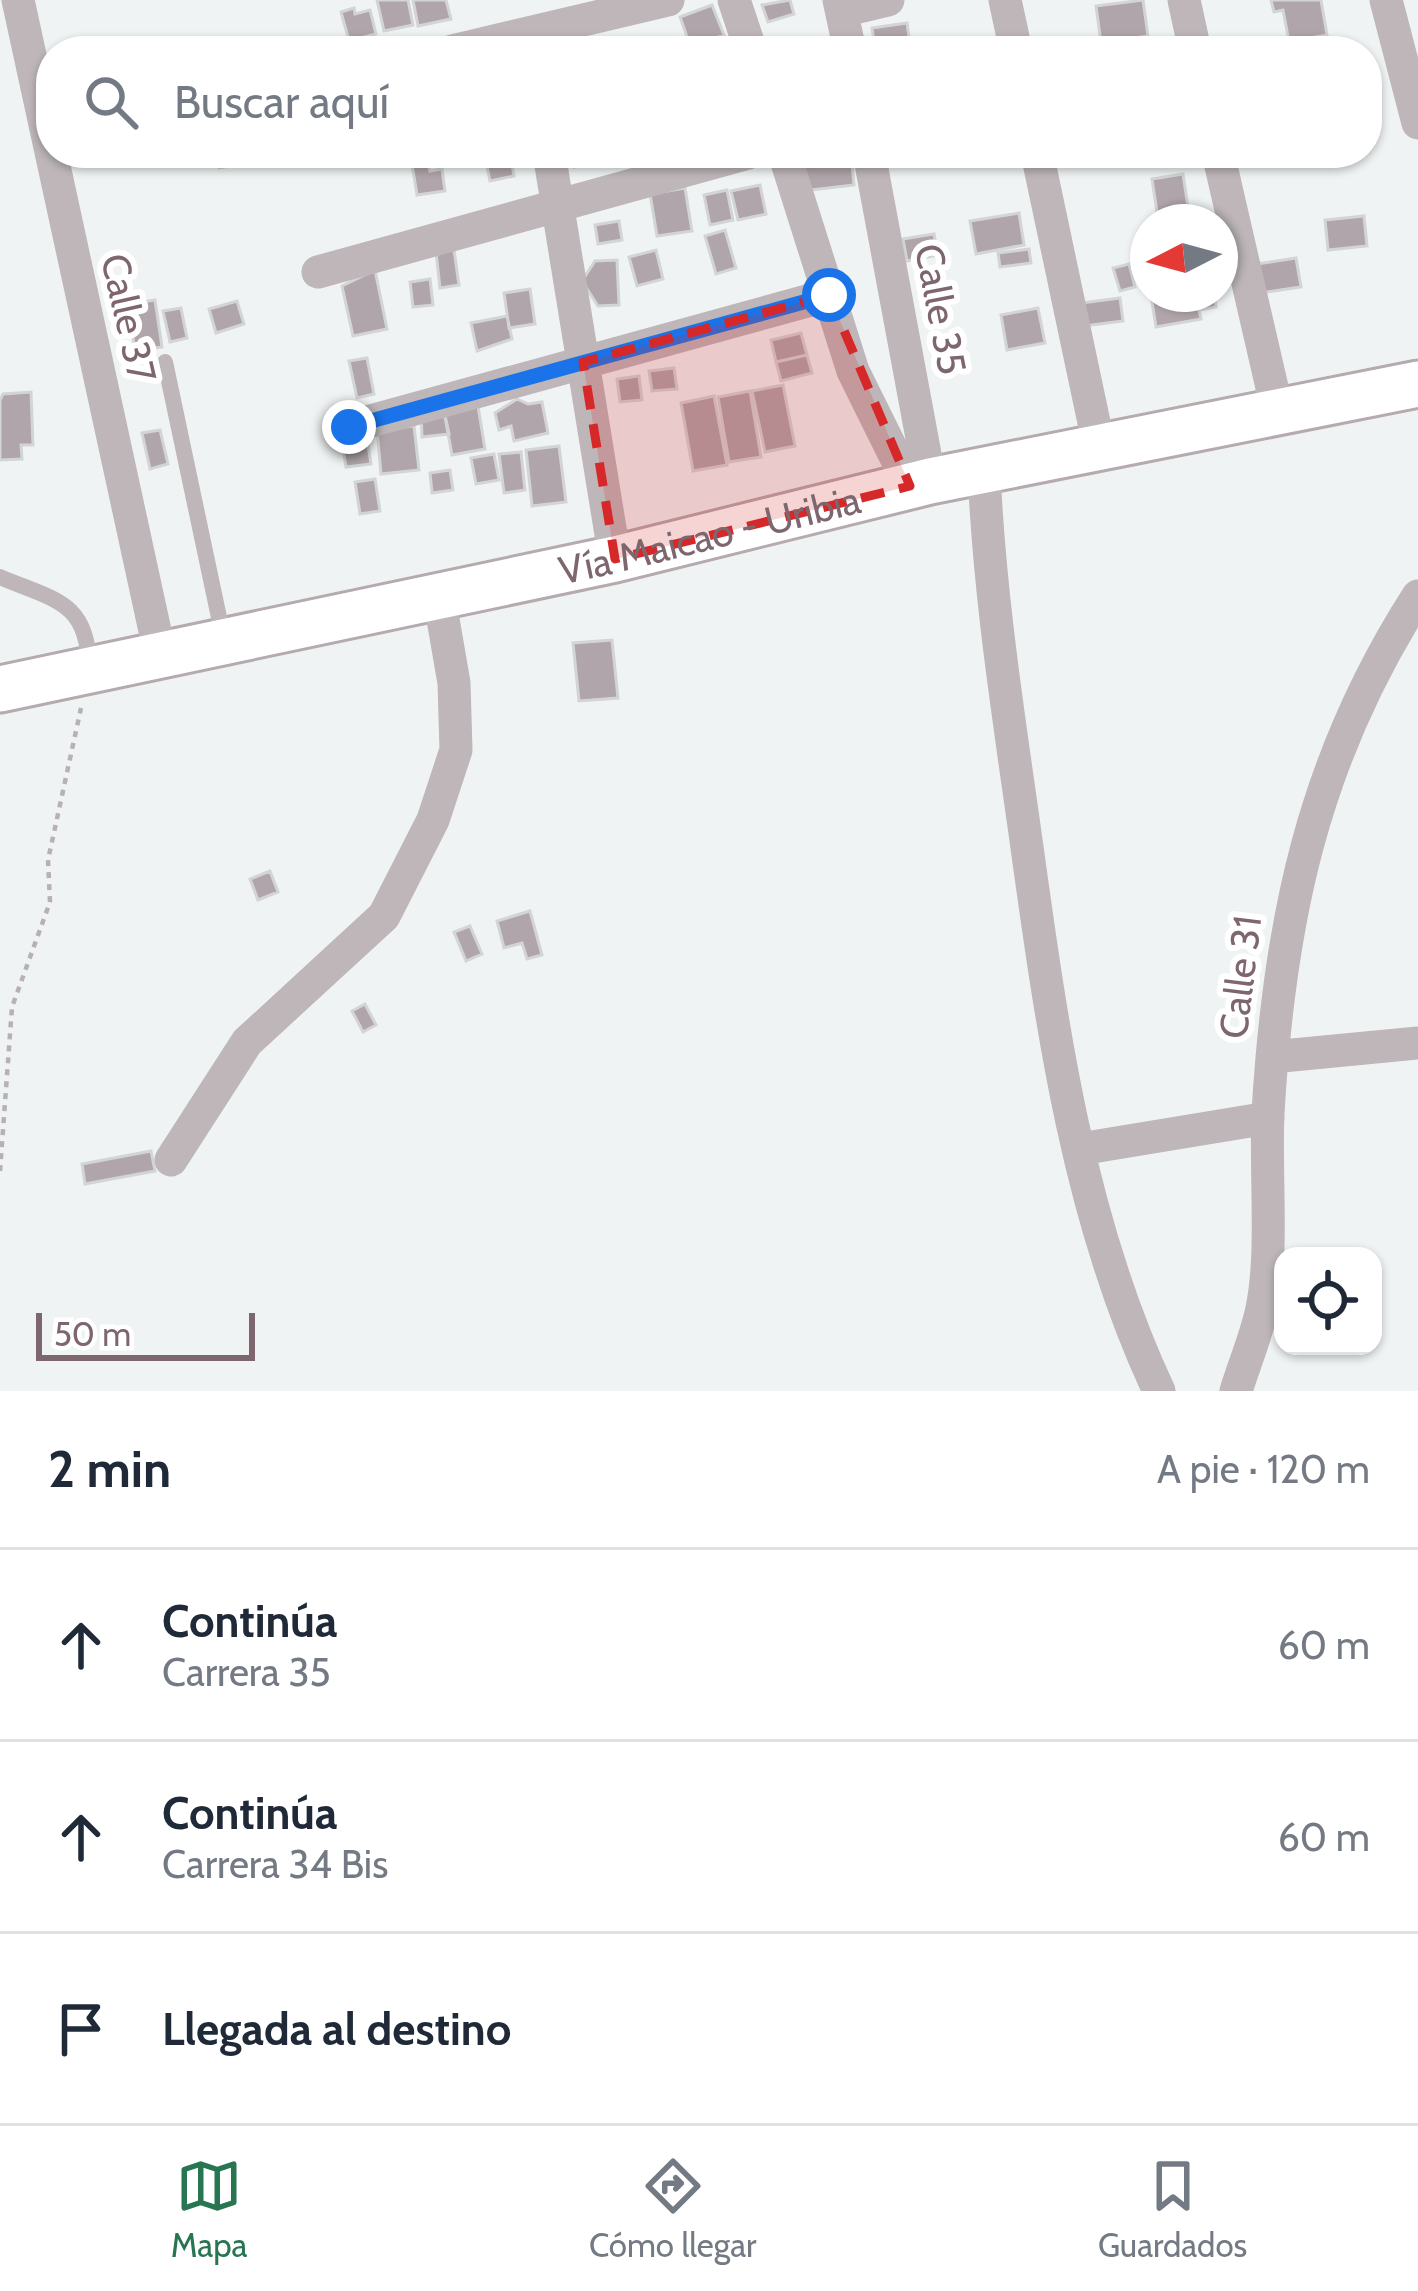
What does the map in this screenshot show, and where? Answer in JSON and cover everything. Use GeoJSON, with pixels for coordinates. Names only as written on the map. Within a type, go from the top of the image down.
{"type":"FeatureCollection","features":[{"type":"Feature","properties":{"kind":"street","name":"Calle 37"},"geometry":{"type":"LineString","coordinates":[[18,0],[36,85]]}},
{"type":"Feature","properties":{"kind":"street"},"geometry":{"type":"LineString","coordinates":[[529,28],[668,0]]}},
{"type":"Feature","properties":{"kind":"street"},"geometry":{"type":"LineString","coordinates":[[734,0],[746,36]]}},
{"type":"Feature","properties":{"kind":"street"},"geometry":{"type":"LineString","coordinates":[[847,36],[841,5],[888,0]]}},
{"type":"Feature","properties":{"kind":"street"},"geometry":{"type":"LineString","coordinates":[[1005,0],[1013,36]]}},
{"type":"Feature","properties":{"kind":"street"},"geometry":{"type":"LineString","coordinates":[[1184,0],[1192,36]]}},
{"type":"Feature","properties":{"kind":"street"},"geometry":{"type":"LineString","coordinates":[[1386,0],[1418,123]]}},
{"type":"Feature","properties":{"kind":"street","name":"Calle 37"},"geometry":{"type":"LineString","coordinates":[[54,168],[160,654]]}},
{"type":"Feature","properties":{"kind":"street"},"geometry":{"type":"LineString","coordinates":[[551,168],[615,559]]}},
{"type":"Feature","properties":{"kind":"street"},"geometry":{"type":"LineString","coordinates":[[318,272],[692,168]]}},
{"type":"Feature","properties":{"kind":"street"},"geometry":{"type":"LineString","coordinates":[[789,168],[854,371],[920,483]]}},
{"type":"Feature","properties":{"kind":"street","name":"Calle 35"},"geometry":{"type":"LineString","coordinates":[[871,168],[920,483]]}},
{"type":"Feature","properties":{"kind":"street"},"geometry":{"type":"LineString","coordinates":[[1040,168],[1099,446]]}},
{"type":"Feature","properties":{"kind":"street"},"geometry":{"type":"LineString","coordinates":[[1221,168],[1277,409]]}},
{"type":"Feature","properties":{"kind":"street"},"geometry":{"type":"LineString","coordinates":[[349,427],[829,295]]}},
{"type":"Feature","properties":{"kind":"street","name":"Vía Maicao - Uribia"},"geometry":{"type":"LineString","coordinates":[[0,689],[615,559],[920,483],[1418,384]]}},
{"type":"Feature","properties":{"kind":"street"},"geometry":{"type":"LineString","coordinates":[[984,470],[988,566],[1056,1056],[1125,1318],[1159,1391]]}},
{"type":"Feature","properties":{"kind":"street"},"geometry":{"type":"LineString","coordinates":[[171,1160],[247,1042],[384,916],[433,820],[457,750],[454,682],[439,596]]}},
{"type":"Feature","properties":{"kind":"street","name":"Calle 31"},"geometry":{"type":"LineString","coordinates":[[1236,1391],[1262,1310],[1268,1118],[1283,939],[1313,810],[1394,633],[1418,596]]}},
{"type":"Feature","properties":{"kind":"street"},"geometry":{"type":"LineString","coordinates":[[1272,1058],[1418,1043]]}},
{"type":"Feature","properties":{"kind":"street"},"geometry":{"type":"LineString","coordinates":[[1081,1148],[1268,1118]]}},
{"type":"Feature","properties":{"kind":"lane"},"geometry":{"type":"LineString","coordinates":[[165,362],[224,642]]}},
{"type":"Feature","properties":{"kind":"lane"},"geometry":{"type":"LineString","coordinates":[[0,577],[73,608],[88,635],[89,669]]}},
{"type":"Feature","properties":{"kind":"path"},"geometry":{"type":"LineString","coordinates":[[0,1171],[12,1007],[50,902],[48,860],[89,669]]}},
{"type":"Feature","properties":{"kind":"highlighted area"},"geometry":{"type":"Polygon","coordinates":[[[829,295],[910,486],[615,559],[583,362],[829,295]]]}},
{"type":"Feature","properties":{"kind":"building"},"geometry":{"type":"Polygon","coordinates":[[[377,0],[408,0],[413,25],[384,31],[377,0]]]}},
{"type":"Feature","properties":{"kind":"building"},"geometry":{"type":"Polygon","coordinates":[[[413,0],[446,0],[451,19],[418,26],[413,0]]]}},
{"type":"Feature","properties":{"kind":"building"},"geometry":{"type":"Polygon","coordinates":[[[790,0],[794,14],[768,22],[762,5],[790,0]]]}},
{"type":"Feature","properties":{"kind":"building"},"geometry":{"type":"Polygon","coordinates":[[[1143,0],[1148,36],[1100,36],[1096,6],[1143,0]]]}},
{"type":"Feature","properties":{"kind":"building"},"geometry":{"type":"Polygon","coordinates":[[[1271,0],[1321,0],[1327,35],[1288,36],[1283,10],[1274,12],[1271,0]]]}},
{"type":"Feature","properties":{"kind":"building"},"geometry":{"type":"Polygon","coordinates":[[[712,5],[724,35],[687,36],[680,17],[712,5]]]}},
{"type":"Feature","properties":{"kind":"building"},"geometry":{"type":"Polygon","coordinates":[[[370,10],[376,34],[348,36],[341,12],[370,10]]]}},
{"type":"Feature","properties":{"kind":"building"},"geometry":{"type":"Polygon","coordinates":[[[907,23],[909,36],[873,36],[872,28],[907,23]]]}},
{"type":"Feature","properties":{"kind":"building"},"geometry":{"type":"Polygon","coordinates":[[[413,168],[442,169],[445,191],[417,195],[413,168]]]}},
{"type":"Feature","properties":{"kind":"building"},"geometry":{"type":"Polygon","coordinates":[[[487,168],[513,168],[514,176],[490,181],[487,168]]]}},
{"type":"Feature","properties":{"kind":"building"},"geometry":{"type":"Polygon","coordinates":[[[799,168],[852,168],[854,185],[802,191],[799,168]]]}},
{"type":"Feature","properties":{"kind":"building"},"geometry":{"type":"Polygon","coordinates":[[[1183,174],[1188,204],[1156,204],[1152,179],[1183,174]]]}},
{"type":"Feature","properties":{"kind":"building"},"geometry":{"type":"Polygon","coordinates":[[[760,185],[766,214],[738,220],[731,191],[760,185]]]}},
{"type":"Feature","properties":{"kind":"building"},"geometry":{"type":"Polygon","coordinates":[[[685,188],[692,231],[657,236],[650,194],[685,188]]]}},
{"type":"Feature","properties":{"kind":"building"},"geometry":{"type":"Polygon","coordinates":[[[727,190],[733,220],[710,225],[704,195],[727,190]]]}},
{"type":"Feature","properties":{"kind":"building"},"geometry":{"type":"Polygon","coordinates":[[[1019,213],[1024,245],[976,254],[970,221],[1019,213]]]}},
{"type":"Feature","properties":{"kind":"building"},"geometry":{"type":"Polygon","coordinates":[[[1364,216],[1367,246],[1328,250],[1325,220],[1364,216]]]}},
{"type":"Feature","properties":{"kind":"building"},"geometry":{"type":"Polygon","coordinates":[[[619,221],[622,240],[598,244],[595,225],[619,221]]]}},
{"type":"Feature","properties":{"kind":"building"},"geometry":{"type":"Polygon","coordinates":[[[725,230],[736,268],[716,274],[705,236],[725,230]]]}},
{"type":"Feature","properties":{"kind":"building"},"geometry":{"type":"Polygon","coordinates":[[[934,234],[938,255],[907,261],[903,239],[934,234]]]}},
{"type":"Feature","properties":{"kind":"building"},"geometry":{"type":"Polygon","coordinates":[[[1029,249],[1031,263],[1000,267],[998,253],[1029,249]]]}},
{"type":"Feature","properties":{"kind":"building"},"geometry":{"type":"Polygon","coordinates":[[[454,250],[459,285],[440,288],[436,252],[454,250]]]}},
{"type":"Feature","properties":{"kind":"building"},"geometry":{"type":"Polygon","coordinates":[[[656,250],[663,279],[637,286],[629,257],[656,250]]]}},
{"type":"Feature","properties":{"kind":"building"},"geometry":{"type":"Polygon","coordinates":[[[1296,258],[1301,287],[1260,293],[1250,265],[1296,258]]]}},
{"type":"Feature","properties":{"kind":"building"},"geometry":{"type":"Polygon","coordinates":[[[617,260],[619,305],[598,306],[582,281],[595,261],[617,260]]]}},
{"type":"Feature","properties":{"kind":"building"},"geometry":{"type":"Polygon","coordinates":[[[1129,264],[1130,288],[1120,291],[1113,268],[1129,264]]]}},
{"type":"Feature","properties":{"kind":"building"},"geometry":{"type":"Polygon","coordinates":[[[375,270],[387,329],[353,336],[342,286],[375,270]]]}},
{"type":"Feature","properties":{"kind":"building"},"geometry":{"type":"Polygon","coordinates":[[[430,279],[433,305],[413,307],[410,282],[430,279]]]}},
{"type":"Feature","properties":{"kind":"building"},"geometry":{"type":"Polygon","coordinates":[[[530,289],[535,324],[509,328],[504,293],[530,289]]]}},
{"type":"Feature","properties":{"kind":"building"},"geometry":{"type":"Polygon","coordinates":[[[1120,298],[1123,321],[1084,326],[1081,303],[1120,298]]]}},
{"type":"Feature","properties":{"kind":"building"},"geometry":{"type":"Polygon","coordinates":[[[155,300],[162,347],[135,351],[128,304],[155,300]]]}},
{"type":"Feature","properties":{"kind":"building"},"geometry":{"type":"Polygon","coordinates":[[[237,301],[244,324],[216,333],[209,309],[237,301]]]}},
{"type":"Feature","properties":{"kind":"building"},"geometry":{"type":"Polygon","coordinates":[[[181,308],[187,338],[170,342],[163,311],[181,308]]]}},
{"type":"Feature","properties":{"kind":"building"},"geometry":{"type":"Polygon","coordinates":[[[1038,308],[1045,343],[1007,350],[1001,315],[1038,308]]]}},
{"type":"Feature","properties":{"kind":"building"},"geometry":{"type":"Polygon","coordinates":[[[1154,312],[1199,312],[1201,319],[1156,327],[1154,312]]]}},
{"type":"Feature","properties":{"kind":"building"},"geometry":{"type":"Polygon","coordinates":[[[507,316],[512,339],[477,351],[471,323],[507,316]]]}},
{"type":"Feature","properties":{"kind":"building"},"geometry":{"type":"Polygon","coordinates":[[[801,333],[807,355],[776,362],[771,340],[801,333]]]}},
{"type":"Feature","properties":{"kind":"building"},"geometry":{"type":"Polygon","coordinates":[[[807,355],[812,373],[781,381],[776,362],[807,355]]]}},
{"type":"Feature","properties":{"kind":"building"},"geometry":{"type":"Polygon","coordinates":[[[367,358],[374,394],[357,398],[349,361],[367,358]]]}},
{"type":"Feature","properties":{"kind":"building"},"geometry":{"type":"Polygon","coordinates":[[[674,368],[677,389],[652,391],[649,371],[674,368]]]}},
{"type":"Feature","properties":{"kind":"building"},"geometry":{"type":"Polygon","coordinates":[[[639,376],[642,400],[620,402],[617,379],[639,376]]]}},
{"type":"Feature","properties":{"kind":"building"},"geometry":{"type":"Polygon","coordinates":[[[783,385],[795,446],[765,452],[752,391],[783,385]]]}},
{"type":"Feature","properties":{"kind":"building"},"geometry":{"type":"Polygon","coordinates":[[[750,391],[761,457],[729,462],[718,397],[750,391]]]}},
{"type":"Feature","properties":{"kind":"building"},"geometry":{"type":"Polygon","coordinates":[[[31,392],[33,445],[21,445],[22,459],[0,460],[0,400],[3,394],[31,392]]]}},
{"type":"Feature","properties":{"kind":"building"},"geometry":{"type":"Polygon","coordinates":[[[714,396],[727,465],[693,471],[681,403],[714,396]]]}},
{"type":"Feature","properties":{"kind":"building"},"geometry":{"type":"Polygon","coordinates":[[[517,399],[528,404],[542,402],[548,433],[514,441],[511,426],[499,430],[495,413],[517,399]]]}},
{"type":"Feature","properties":{"kind":"building"},"geometry":{"type":"Polygon","coordinates":[[[477,400],[485,449],[452,455],[443,406],[477,400]]]}},
{"type":"Feature","properties":{"kind":"building"},"geometry":{"type":"Polygon","coordinates":[[[443,406],[449,434],[422,437],[421,410],[443,406]]]}},
{"type":"Feature","properties":{"kind":"building"},"geometry":{"type":"Polygon","coordinates":[[[414,426],[419,470],[381,474],[377,430],[414,426]]]}},
{"type":"Feature","properties":{"kind":"building"},"geometry":{"type":"Polygon","coordinates":[[[160,430],[168,464],[150,469],[142,433],[160,430]]]}},
{"type":"Feature","properties":{"kind":"building"},"geometry":{"type":"Polygon","coordinates":[[[368,445],[371,464],[346,467],[343,449],[368,445]]]}},
{"type":"Feature","properties":{"kind":"building"},"geometry":{"type":"Polygon","coordinates":[[[559,446],[566,502],[532,506],[526,450],[559,446]]]}},
{"type":"Feature","properties":{"kind":"building"},"geometry":{"type":"Polygon","coordinates":[[[521,452],[525,490],[504,493],[499,454],[521,452]]]}},
{"type":"Feature","properties":{"kind":"building"},"geometry":{"type":"Polygon","coordinates":[[[494,454],[499,480],[476,484],[471,458],[494,454]]]}},
{"type":"Feature","properties":{"kind":"building"},"geometry":{"type":"Polygon","coordinates":[[[450,470],[453,490],[432,493],[430,473],[450,470]]]}},
{"type":"Feature","properties":{"kind":"building"},"geometry":{"type":"Polygon","coordinates":[[[375,479],[380,511],[360,514],[355,482],[375,479]]]}},
{"type":"Feature","properties":{"kind":"building"},"geometry":{"type":"Polygon","coordinates":[[[612,640],[618,698],[579,701],[573,643],[612,640]]]}},
{"type":"Feature","properties":{"kind":"building"},"geometry":{"type":"Polygon","coordinates":[[[270,871],[278,892],[258,900],[250,879],[270,871]]]}},
{"type":"Feature","properties":{"kind":"building"},"geometry":{"type":"Polygon","coordinates":[[[530,911],[542,955],[527,959],[522,943],[504,948],[497,921],[530,911]]]}},
{"type":"Feature","properties":{"kind":"building"},"geometry":{"type":"Polygon","coordinates":[[[470,926],[482,954],[466,961],[454,932],[470,926]]]}},
{"type":"Feature","properties":{"kind":"building"},"geometry":{"type":"Polygon","coordinates":[[[365,1004],[376,1025],[363,1032],[352,1011],[365,1004]]]}},
{"type":"Feature","properties":{"kind":"building"},"geometry":{"type":"Polygon","coordinates":[[[151,1151],[155,1171],[85,1184],[82,1164],[151,1151]]]}},
{"type":"Feature","properties":{"kind":"route"},"geometry":{"type":"LineString","coordinates":[[349,427],[829,295]]}}]}
